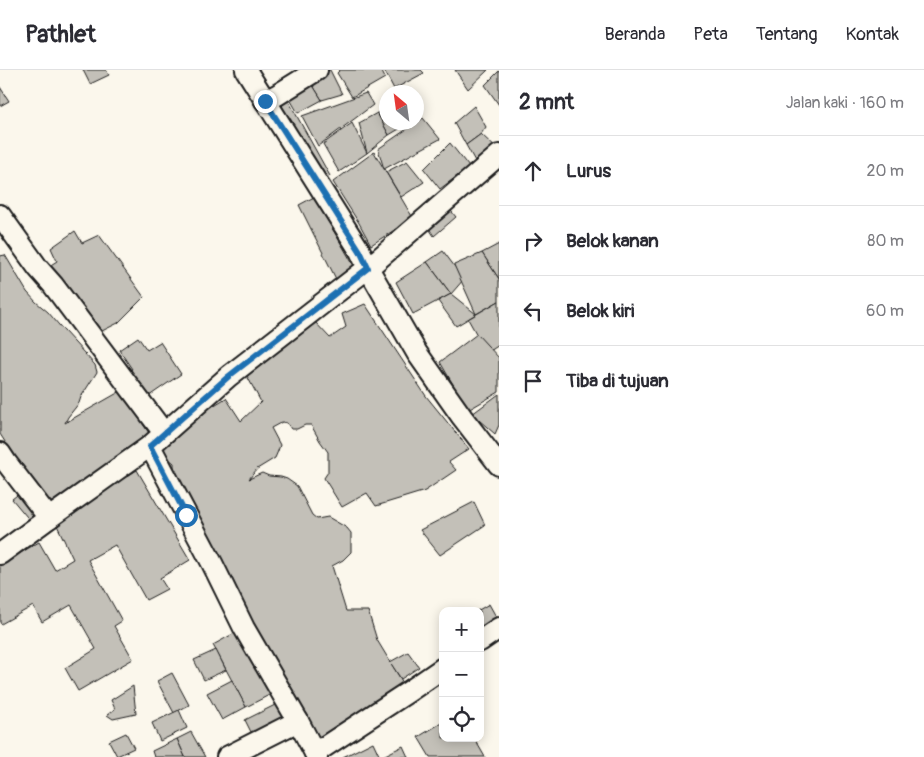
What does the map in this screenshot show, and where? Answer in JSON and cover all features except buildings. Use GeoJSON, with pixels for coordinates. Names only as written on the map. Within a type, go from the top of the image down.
{"type":"FeatureCollection","features":[{"type":"Feature","properties":{"kind":"street"},"geometry":{"type":"LineString","coordinates":[[246,70],[360,251],[417,353],[462,417],[499,464]]}},
{"type":"Feature","properties":{"kind":"street"},"geometry":{"type":"LineString","coordinates":[[265,101],[317,70]]}},
{"type":"Feature","properties":{"kind":"street"},"geometry":{"type":"LineString","coordinates":[[0,554],[157,439],[229,376],[368,268],[499,155]]}},
{"type":"Feature","properties":{"kind":"street"},"geometry":{"type":"LineString","coordinates":[[0,215],[38,268],[53,285],[157,439],[212,564],[244,628],[316,755],[439,671]]}},
{"type":"Feature","properties":{"kind":"street"},"geometry":{"type":"LineString","coordinates":[[0,453],[49,518]]}},
{"type":"Feature","properties":{"kind":"street"},"geometry":{"type":"LineString","coordinates":[[484,638],[499,628]]}},
{"type":"Feature","properties":{"kind":"street"},"geometry":{"type":"LineString","coordinates":[[227,757],[298,721]]}},
{"type":"Feature","properties":{"kind":"route"},"geometry":{"type":"LineString","coordinates":[[186,515],[150,446],[229,376],[368,268],[360,251],[265,101]]}}]}
